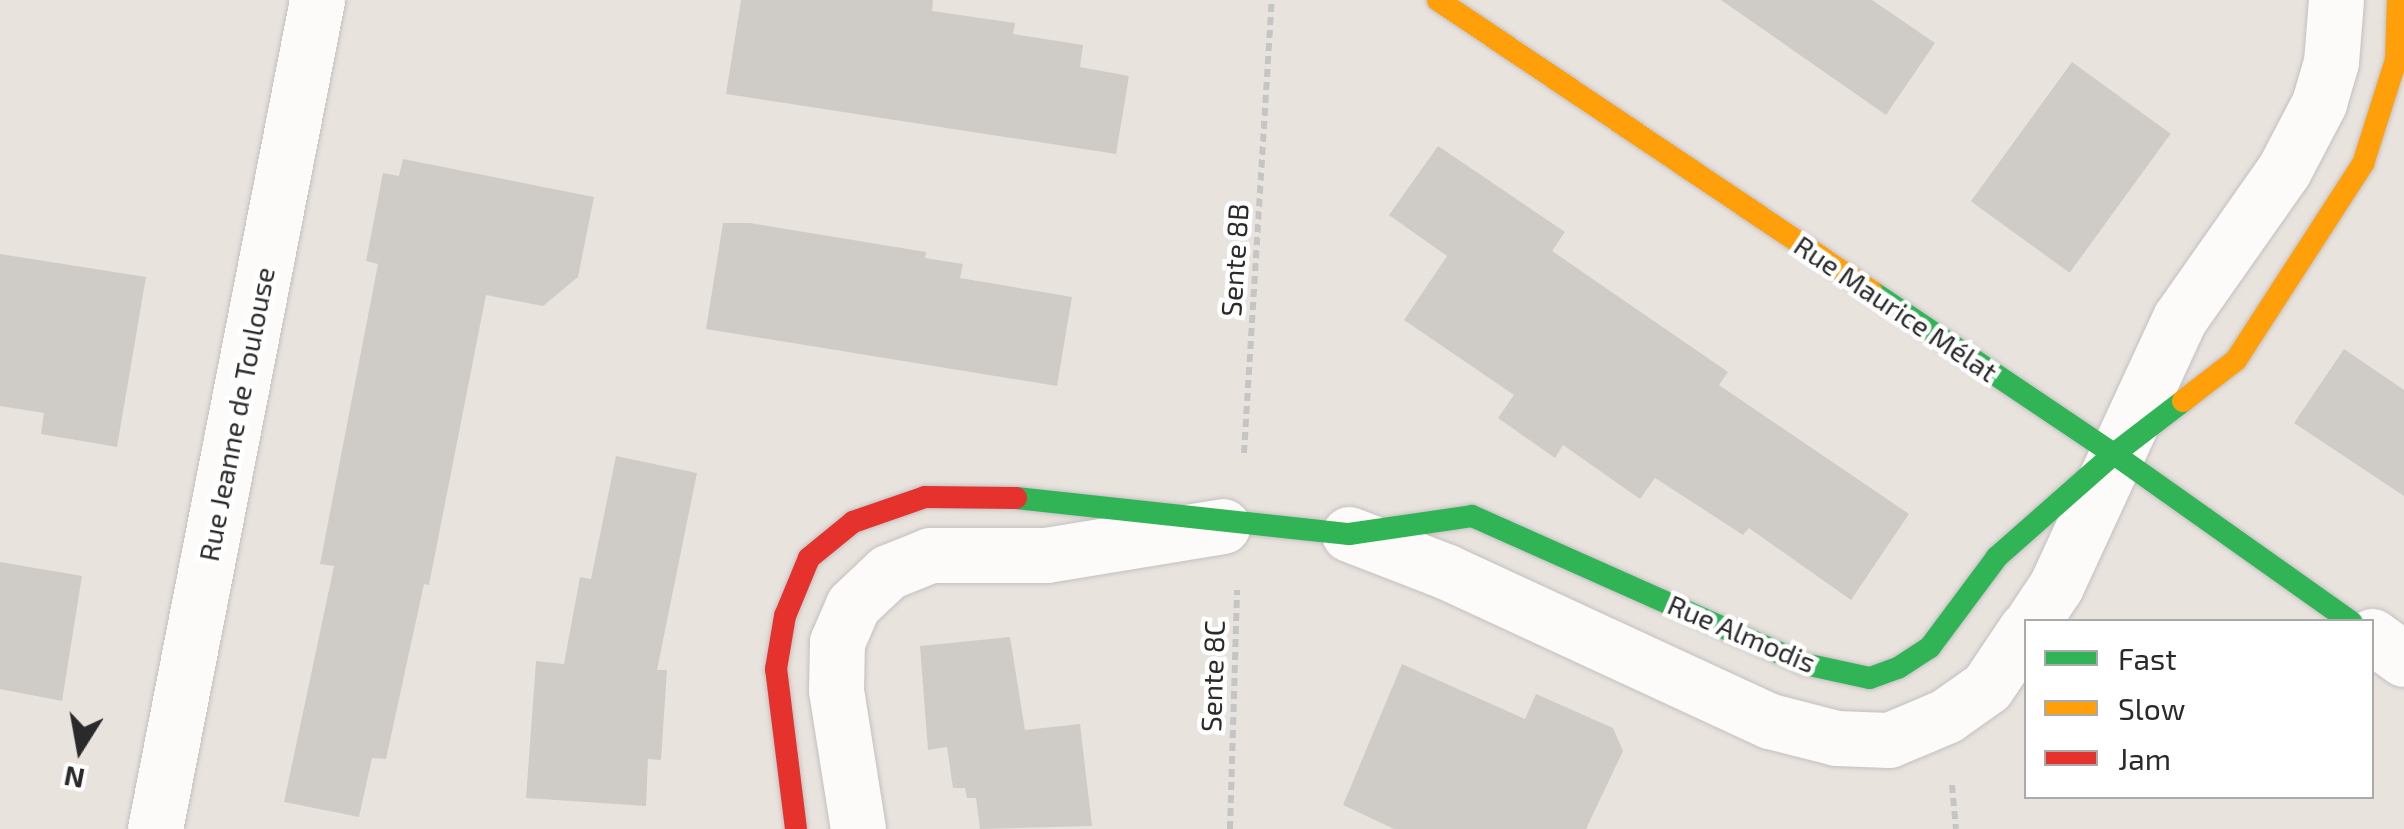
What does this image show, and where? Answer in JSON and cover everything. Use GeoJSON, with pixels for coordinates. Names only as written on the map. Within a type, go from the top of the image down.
{"type":"FeatureCollection","features":[{"type":"Feature","properties":{"kind":"street","name":"Rue Jeanne de Toulouse"},"geometry":{"type":"LineString","coordinates":[[156,829],[317,0]]}},
{"type":"Feature","properties":{"kind":"street","name":"Rue Maurice Mélat"},"geometry":{"type":"LineString","coordinates":[[1438,0],[2114,454],[2348,619]]}},
{"type":"Feature","properties":{"kind":"street"},"geometry":{"type":"LineString","coordinates":[[2034,619],[2056,586],[2180,318],[2284,170],[2327,76],[2336,0]]}},
{"type":"Feature","properties":{"kind":"street","name":"Rue Almodis"},"geometry":{"type":"LineString","coordinates":[[796,829],[776,668],[785,616],[809,558],[853,522],[925,497],[1046,498],[1239,524],[1349,534],[1472,516],[1806,664],[1870,678],[1898,668],[1930,646],[1997,557],[2114,454],[2236,360],[2363,164],[2396,60],[2398,0]]}},
{"type":"Feature","properties":{"kind":"street"},"geometry":{"type":"LineString","coordinates":[[2284,170],[2336,204]]}},
{"type":"Feature","properties":{"kind":"street","name":"Rue Almodis"},"geometry":{"type":"LineString","coordinates":[[858,829],[836,690],[837,642],[854,605],[888,572],[930,555],[1046,555],[1239,524]]}},
{"type":"Feature","properties":{"kind":"street","name":"Rue Almodis"},"geometry":{"type":"LineString","coordinates":[[1349,534],[1446,572],[1770,721],[1836,738],[1888,740],[1946,716],[1987,687],[2024,632]]}},
{"type":"Feature","properties":{"kind":"street"},"geometry":{"type":"LineString","coordinates":[[2374,637],[2404,658]]}},
{"type":"Feature","properties":{"kind":"path","name":"Sente 8B"},"geometry":{"type":"LineString","coordinates":[[1239,524],[1272,0]]}},
{"type":"Feature","properties":{"kind":"path","name":"Sente 8C"},"geometry":{"type":"LineString","coordinates":[[1230,829],[1239,524]]}},
{"type":"Feature","properties":{"kind":"building"},"geometry":{"type":"Polygon","coordinates":[[[741,0],[933,0],[932,11],[1015,23],[1013,34],[1083,45],[1080,67],[1129,76],[1116,154],[726,94],[741,0]]]}},
{"type":"Feature","properties":{"kind":"building"},"geometry":{"type":"Polygon","coordinates":[[[1721,0],[1872,0],[1935,43],[1886,115],[1721,0]]]}},
{"type":"Feature","properties":{"kind":"building"},"geometry":{"type":"Polygon","coordinates":[[[2072,62],[2171,134],[2070,273],[1971,201],[2072,62]]]}},
{"type":"Feature","properties":{"kind":"building"},"geometry":{"type":"Polygon","coordinates":[[[1438,146],[1565,232],[1552,251],[1728,372],[1719,385],[1909,514],[1851,600],[1749,528],[1743,535],[1655,478],[1640,499],[1563,445],[1555,458],[1498,418],[1514,395],[1404,320],[1447,256],[1389,215],[1438,146]]]}},
{"type":"Feature","properties":{"kind":"building"},"geometry":{"type":"Polygon","coordinates":[[[403,159],[594,197],[578,277],[543,306],[486,295],[429,585],[424,584],[386,759],[372,758],[359,817],[284,802],[334,566],[320,564],[378,264],[366,261],[383,173],[399,176],[403,159]]]}},
{"type":"Feature","properties":{"kind":"building"},"geometry":{"type":"Polygon","coordinates":[[[723,223],[750,223],[926,252],[925,258],[963,264],[960,278],[1072,297],[1057,386],[706,329],[723,223]]]}},
{"type":"Feature","properties":{"kind":"building"},"geometry":{"type":"Polygon","coordinates":[[[0,254],[146,277],[117,447],[41,434],[44,413],[0,406],[0,254]]]}},
{"type":"Feature","properties":{"kind":"building"},"geometry":{"type":"Polygon","coordinates":[[[2344,349],[2404,390],[2404,496],[2294,423],[2344,349]]]}},
{"type":"Feature","properties":{"kind":"building"},"geometry":{"type":"Polygon","coordinates":[[[616,456],[697,473],[657,670],[667,670],[661,760],[648,759],[646,806],[526,798],[536,661],[564,664],[580,577],[591,579],[616,456]]]}},
{"type":"Feature","properties":{"kind":"building"},"geometry":{"type":"Polygon","coordinates":[[[0,562],[82,576],[62,701],[0,689],[0,562]]]}},
{"type":"Feature","properties":{"kind":"building"},"geometry":{"type":"Polygon","coordinates":[[[1010,637],[1025,730],[1080,724],[1092,826],[980,829],[976,798],[967,798],[965,788],[953,788],[947,747],[928,750],[920,646],[1010,637]]]}},
{"type":"Feature","properties":{"kind":"building"},"geometry":{"type":"Polygon","coordinates":[[[1402,664],[1525,719],[1536,694],[1613,728],[1623,751],[1586,829],[1394,829],[1343,805],[1402,664]]]}},
{"type":"Feature","properties":{"kind":"traffic: fast"},"geometry":{"type":"LineString","coordinates":[[1871,291],[2114,454],[2347,619]]}},
{"type":"Feature","properties":{"kind":"traffic: fast"},"geometry":{"type":"LineString","coordinates":[[1016,498],[1349,534],[1472,516],[1805,664],[1870,678],[1898,668],[1930,647],[1997,557],[2114,454],[2183,401]]}},
{"type":"Feature","properties":{"kind":"traffic: slow"},"geometry":{"type":"LineString","coordinates":[[1438,0],[1871,291]]}},
{"type":"Feature","properties":{"kind":"traffic: slow"},"geometry":{"type":"LineString","coordinates":[[2183,401],[2236,360],[2363,164],[2396,60],[2398,0]]}},
{"type":"Feature","properties":{"kind":"traffic: jam"},"geometry":{"type":"LineString","coordinates":[[796,829],[776,669],[785,616],[809,558],[853,522],[925,497],[1016,498]]}}]}
